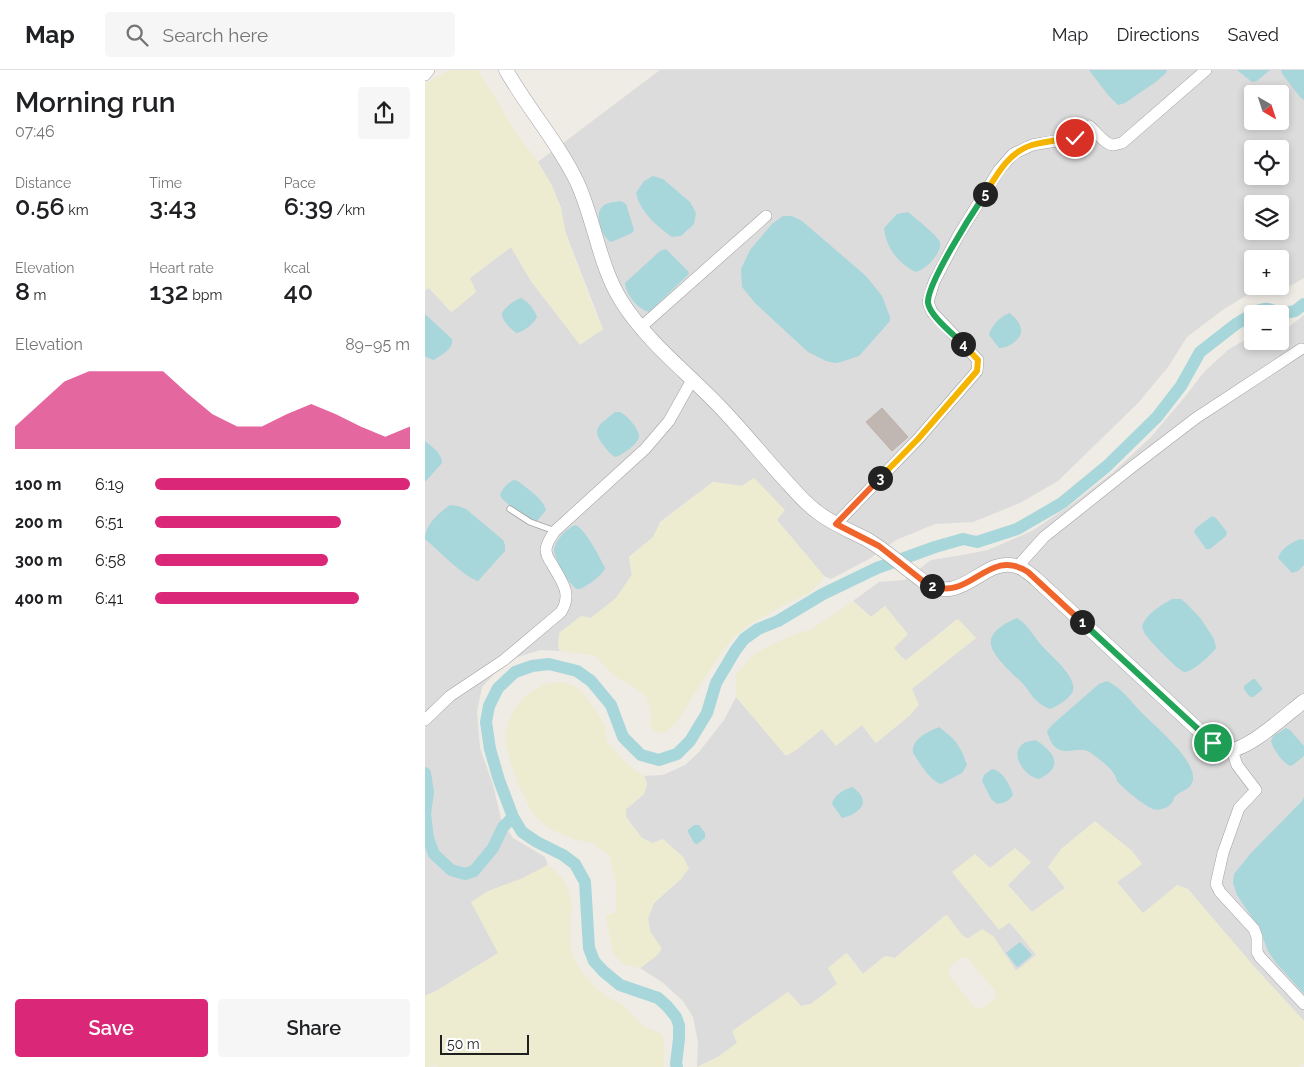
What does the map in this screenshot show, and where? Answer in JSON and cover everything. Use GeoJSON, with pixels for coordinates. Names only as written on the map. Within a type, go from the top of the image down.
{"type":"FeatureCollection","features":[{"type":"Feature","properties":{"kind":"street"},"geometry":{"type":"LineString","coordinates":[[425,75],[429,70]]}},
{"type":"Feature","properties":{"kind":"street"},"geometry":{"type":"LineString","coordinates":[[506,70],[570,170],[581,194],[617,293],[631,316],[671,360],[723,410],[807,504],[818,513],[868,540],[935,588],[952,589],[968,583],[993,568],[1005,564],[1018,566],[1036,579],[1213,743],[1222,749],[1231,750],[1239,748],[1254,740],[1304,701]]}},
{"type":"Feature","properties":{"kind":"street"},"geometry":{"type":"LineString","coordinates":[[836,524],[918,439],[977,371],[978,360],[931,312],[928,302],[934,282],[958,236],[999,170],[1013,154],[1032,145],[1075,138],[1089,126],[1106,142],[1113,145],[1122,143],[1206,70]]}},
{"type":"Feature","properties":{"kind":"street"},"geometry":{"type":"LineString","coordinates":[[641,327],[767,216]]}},
{"type":"Feature","properties":{"kind":"street"},"geometry":{"type":"LineString","coordinates":[[1018,566],[1044,537],[1132,467],[1196,418],[1301,349]]}},
{"type":"Feature","properties":{"kind":"street"},"geometry":{"type":"LineString","coordinates":[[426,719],[450,696],[504,660],[561,612],[566,604],[567,595],[546,550],[549,540],[555,532],[645,449],[669,421],[692,380]]}},
{"type":"Feature","properties":{"kind":"street"},"geometry":{"type":"LineString","coordinates":[[1231,750],[1237,765],[1256,790],[1239,808],[1223,853],[1216,884],[1220,892],[1254,929],[1257,937],[1259,957],[1304,1004]]}},
{"type":"Feature","properties":{"kind":"lane"},"geometry":{"type":"LineString","coordinates":[[511,509],[530,522],[555,532]]}},
{"type":"Feature","properties":{"kind":"shaded area"},"geometry":{"type":"Polygon","coordinates":[[[660,70],[1304,70],[1304,278],[1289,286],[1289,250],[1244,250],[1244,295],[1247,295],[1224,309],[1187,337],[1168,367],[1138,403],[1058,481],[1020,503],[973,522],[935,524],[896,540],[869,559],[831,579],[824,576],[777,520],[754,478],[742,486],[713,482],[660,522],[654,537],[629,557],[632,575],[616,598],[558,645],[560,651],[540,650],[515,658],[496,672],[482,687],[477,712],[480,748],[493,785],[501,819],[513,838],[545,857],[548,865],[523,878],[499,953],[425,996],[425,290],[429,288],[451,312],[470,278],[511,247],[531,281],[580,344],[603,329],[565,231],[561,208],[552,186],[538,162],[660,70]]]}},
{"type":"Feature","properties":{"kind":"shaded area"},"geometry":{"type":"Polygon","coordinates":[[[1304,315],[1304,1021],[1177,886],[1143,914],[1117,882],[1142,864],[1065,888],[1032,912],[990,868],[999,929],[1009,922],[1037,955],[1016,971],[993,936],[968,939],[962,935],[946,915],[895,958],[885,956],[863,974],[847,953],[837,984],[811,1004],[801,1006],[788,992],[737,1043],[718,1057],[697,1067],[698,1042],[693,1017],[683,1001],[662,982],[640,968],[656,956],[648,918],[654,903],[682,878],[652,843],[642,838],[626,817],[626,809],[644,794],[647,784],[644,776],[663,775],[685,765],[699,752],[724,720],[736,697],[786,755],[796,750],[822,729],[862,725],[876,743],[910,715],[912,689],[957,619],[906,661],[893,648],[907,634],[885,606],[871,617],[853,601],[879,582],[905,580],[931,560],[988,550],[1032,531],[1072,504],[1112,473],[1150,438],[1204,372],[1229,349],[1244,341],[1244,350],[1289,350],[1290,326],[1304,315]]]}},
{"type":"Feature","properties":{"kind":"green space"},"geometry":{"type":"Polygon","coordinates":[[[449,70],[478,70],[515,131],[538,162],[552,186],[561,208],[565,231],[603,329],[580,345],[531,281],[511,247],[470,278],[476,292],[452,312],[429,288],[425,290],[425,84],[449,70]]]}},
{"type":"Feature","properties":{"kind":"green space"},"geometry":{"type":"Polygon","coordinates":[[[754,478],[785,510],[777,520],[824,576],[821,582],[808,594],[750,624],[731,640],[676,723],[665,733],[656,732],[650,727],[651,713],[646,696],[616,677],[594,655],[560,651],[558,646],[559,633],[581,616],[591,618],[616,598],[632,575],[629,557],[653,537],[660,523],[713,482],[742,486],[754,478]]]}},
{"type":"Feature","properties":{"kind":"green space"},"geometry":{"type":"Polygon","coordinates":[[[853,601],[871,617],[885,606],[908,634],[894,648],[905,661],[958,619],[976,638],[912,689],[919,705],[910,715],[876,743],[862,725],[836,746],[822,729],[786,756],[736,697],[736,674],[752,656],[766,647],[812,629],[853,601]]]}},
{"type":"Feature","properties":{"kind":"green space"},"geometry":{"type":"Polygon","coordinates":[[[563,682],[578,688],[587,698],[605,726],[608,743],[629,766],[644,776],[647,784],[644,794],[626,809],[626,817],[642,838],[652,843],[663,839],[683,857],[689,868],[682,878],[654,903],[648,918],[650,931],[662,949],[640,968],[624,964],[615,956],[611,944],[606,916],[616,912],[616,884],[610,856],[592,843],[573,839],[548,828],[533,814],[518,784],[509,757],[505,734],[513,711],[525,696],[544,684],[563,682]]]}},
{"type":"Feature","properties":{"kind":"green space"},"geometry":{"type":"Polygon","coordinates":[[[1095,821],[1132,851],[1142,864],[1117,882],[1143,913],[1177,885],[1188,889],[1304,1021],[1304,1063],[1299,1067],[697,1067],[718,1057],[737,1043],[732,1031],[788,992],[801,1006],[811,1004],[837,984],[828,968],[846,953],[863,974],[885,956],[895,958],[947,915],[967,939],[982,929],[993,936],[1016,971],[1036,955],[1010,922],[999,930],[952,872],[975,854],[990,868],[1015,848],[1031,862],[1008,885],[1032,912],[1065,888],[1048,867],[1061,849],[1095,821]],[[962,957],[950,967],[949,975],[976,1008],[983,1008],[994,999],[996,996],[995,991],[967,958],[962,957]]]}},
{"type":"Feature","properties":{"kind":"green space"},"geometry":{"type":"Polygon","coordinates":[[[548,865],[562,878],[572,902],[571,948],[581,971],[597,989],[610,999],[622,1004],[647,1028],[660,1033],[664,1040],[664,1067],[437,1067],[436,1065],[425,1067],[425,996],[498,953],[471,902],[488,891],[523,878],[548,865]]]}},
{"type":"Feature","properties":{"kind":"water"},"geometry":{"type":"Polygon","coordinates":[[[1089,70],[1167,70],[1157,81],[1125,103],[1118,105],[1089,70]]]}},
{"type":"Feature","properties":{"kind":"water"},"geometry":{"type":"Polygon","coordinates":[[[1237,70],[1270,70],[1257,81],[1252,82],[1237,70]]]}},
{"type":"Feature","properties":{"kind":"water"},"geometry":{"type":"Polygon","coordinates":[[[1281,70],[1304,70],[1304,100],[1283,75],[1281,70]]]}},
{"type":"Feature","properties":{"kind":"water"},"geometry":{"type":"Polygon","coordinates":[[[653,176],[663,179],[690,202],[696,213],[694,224],[681,236],[672,237],[661,228],[645,212],[638,200],[636,193],[644,181],[653,176]]]}},
{"type":"Feature","properties":{"kind":"water"},"geometry":{"type":"Polygon","coordinates":[[[621,201],[626,204],[634,230],[632,233],[611,242],[605,236],[600,226],[600,210],[606,204],[621,201]]]}},
{"type":"Feature","properties":{"kind":"water"},"geometry":{"type":"Polygon","coordinates":[[[908,212],[931,231],[940,242],[939,250],[933,260],[916,272],[898,260],[887,242],[884,228],[897,214],[908,212]]]}},
{"type":"Feature","properties":{"kind":"water"},"geometry":{"type":"Polygon","coordinates":[[[783,216],[792,216],[802,221],[866,276],[882,296],[890,321],[859,356],[835,363],[826,361],[808,352],[755,303],[742,287],[741,269],[750,250],[772,224],[783,216]]]}},
{"type":"Feature","properties":{"kind":"water"},"geometry":{"type":"Polygon","coordinates":[[[666,249],[689,274],[649,312],[633,301],[625,283],[660,251],[666,249]]]}},
{"type":"Feature","properties":{"kind":"water"},"geometry":{"type":"Polygon","coordinates":[[[521,298],[531,306],[537,317],[529,327],[517,333],[507,325],[502,314],[505,309],[521,298]]]}},
{"type":"Feature","properties":{"kind":"water"},"geometry":{"type":"Polygon","coordinates":[[[1009,313],[1018,322],[1021,333],[1014,343],[999,348],[989,335],[996,322],[1009,313]]]}},
{"type":"Feature","properties":{"kind":"water"},"geometry":{"type":"Polygon","coordinates":[[[425,314],[452,339],[451,346],[434,360],[425,356],[425,314]]]}},
{"type":"Feature","properties":{"kind":"water"},"geometry":{"type":"Polygon","coordinates":[[[615,412],[622,413],[629,419],[635,426],[639,437],[636,443],[629,449],[615,457],[600,440],[597,430],[601,423],[615,412]]]}},
{"type":"Feature","properties":{"kind":"water"},"geometry":{"type":"Polygon","coordinates":[[[425,441],[438,453],[442,463],[425,482],[425,441]]]}},
{"type":"Feature","properties":{"kind":"water"},"geometry":{"type":"Polygon","coordinates":[[[514,480],[518,481],[542,502],[546,510],[537,521],[523,516],[502,499],[500,495],[502,490],[514,480]]]}},
{"type":"Feature","properties":{"kind":"water"},"geometry":{"type":"Polygon","coordinates":[[[450,505],[466,509],[503,540],[505,545],[505,551],[478,581],[458,569],[425,539],[427,528],[437,515],[450,505]]]}},
{"type":"Feature","properties":{"kind":"water"},"geometry":{"type":"Polygon","coordinates":[[[1212,516],[1216,518],[1227,532],[1226,536],[1210,549],[1206,549],[1194,532],[1196,528],[1212,516]]]}},
{"type":"Feature","properties":{"kind":"water"},"geometry":{"type":"Polygon","coordinates":[[[576,525],[588,539],[605,568],[592,582],[578,589],[567,579],[554,551],[556,543],[562,535],[572,526],[576,525]]]}},
{"type":"Feature","properties":{"kind":"water"},"geometry":{"type":"Polygon","coordinates":[[[1301,539],[1304,540],[1304,565],[1298,571],[1292,573],[1278,558],[1287,546],[1301,539]]]}},
{"type":"Feature","properties":{"kind":"water"},"geometry":{"type":"Polygon","coordinates":[[[1172,599],[1181,599],[1201,619],[1214,639],[1216,648],[1197,666],[1185,672],[1158,649],[1145,634],[1142,626],[1151,614],[1172,599]]]}},
{"type":"Feature","properties":{"kind":"water"},"geometry":{"type":"Polygon","coordinates":[[[1017,618],[1025,624],[1072,681],[1073,687],[1070,696],[1050,709],[1034,698],[998,658],[991,646],[992,636],[995,632],[1001,626],[1017,618]]]}},
{"type":"Feature","properties":{"kind":"water"},"geometry":{"type":"Polygon","coordinates":[[[1255,679],[1262,690],[1253,697],[1250,697],[1244,686],[1255,679]]]}},
{"type":"Feature","properties":{"kind":"water"},"geometry":{"type":"Polygon","coordinates":[[[1107,681],[1127,696],[1174,744],[1188,763],[1192,772],[1192,784],[1176,795],[1173,801],[1164,808],[1159,810],[1153,809],[1128,792],[1119,784],[1115,775],[1107,766],[1086,750],[1061,750],[1056,748],[1051,742],[1047,731],[1053,724],[1099,684],[1107,681]]]}},
{"type":"Feature","properties":{"kind":"water"},"geometry":{"type":"Polygon","coordinates":[[[939,727],[957,743],[967,765],[962,773],[941,784],[929,775],[913,753],[917,740],[939,727]]]}},
{"type":"Feature","properties":{"kind":"water"},"geometry":{"type":"Polygon","coordinates":[[[1286,728],[1304,746],[1304,756],[1290,766],[1278,755],[1271,741],[1273,736],[1286,728]]]}},
{"type":"Feature","properties":{"kind":"water"},"geometry":{"type":"Polygon","coordinates":[[[1036,740],[1048,749],[1054,760],[1052,770],[1039,779],[1024,770],[1018,759],[1019,748],[1025,742],[1036,740]]]}},
{"type":"Feature","properties":{"kind":"water"},"geometry":{"type":"Polygon","coordinates":[[[992,769],[1003,775],[1013,795],[1002,803],[997,804],[991,799],[982,781],[984,775],[992,769]]]}},
{"type":"Feature","properties":{"kind":"water"},"geometry":{"type":"Polygon","coordinates":[[[852,787],[862,797],[862,805],[855,813],[842,818],[832,804],[839,793],[852,787]]]}},
{"type":"Feature","properties":{"kind":"water"},"geometry":{"type":"Polygon","coordinates":[[[1304,797],[1304,994],[1276,963],[1268,951],[1259,928],[1237,895],[1233,883],[1234,874],[1251,853],[1304,797]]]}},
{"type":"Feature","properties":{"kind":"water"},"geometry":{"type":"Polygon","coordinates":[[[694,825],[699,825],[705,833],[705,838],[697,844],[694,843],[688,832],[694,825]]]}},
{"type":"Feature","properties":{"kind":"water"},"geometry":{"type":"Polygon","coordinates":[[[1020,942],[1032,955],[1018,967],[1006,953],[1020,942]]]}},
{"type":"Feature","properties":{"kind":"building"},"geometry":{"type":"Polygon","coordinates":[[[882,408],[908,437],[892,451],[866,422],[882,408]]]}},
{"type":"Feature","properties":{"kind":"waterway"},"geometry":{"type":"LineString","coordinates":[[1289,312],[1295,311],[1304,304]]}},
{"type":"Feature","properties":{"kind":"waterway"},"geometry":{"type":"LineString","coordinates":[[677,1067],[679,1025],[676,1017],[658,998],[620,985],[594,961],[589,948],[585,882],[575,864],[563,855],[522,832],[513,817],[490,749],[486,722],[489,706],[498,688],[515,672],[532,666],[549,664],[577,671],[591,681],[611,705],[623,737],[641,755],[659,760],[677,754],[690,741],[707,713],[716,683],[744,639],[758,629],[778,621],[823,594],[877,568],[963,539],[977,542],[1017,529],[1062,503],[1107,466],[1157,417],[1181,386],[1200,352],[1244,319]]}},
{"type":"Feature","properties":{"kind":"waterway"},"geometry":{"type":"LineString","coordinates":[[425,773],[428,792],[425,814],[428,838],[434,854],[451,870],[465,874],[474,871],[493,848],[503,827],[513,817]]}},
{"type":"Feature","properties":{"kind":"route"},"geometry":{"type":"LineString","coordinates":[[1075,138],[1032,145],[1013,154],[999,170],[958,236],[934,282],[928,302],[931,312],[978,360],[977,371],[918,439],[836,524],[879,546],[923,581],[935,588],[952,589],[975,579],[993,568],[1005,564],[1023,568],[1213,743]]}}]}
